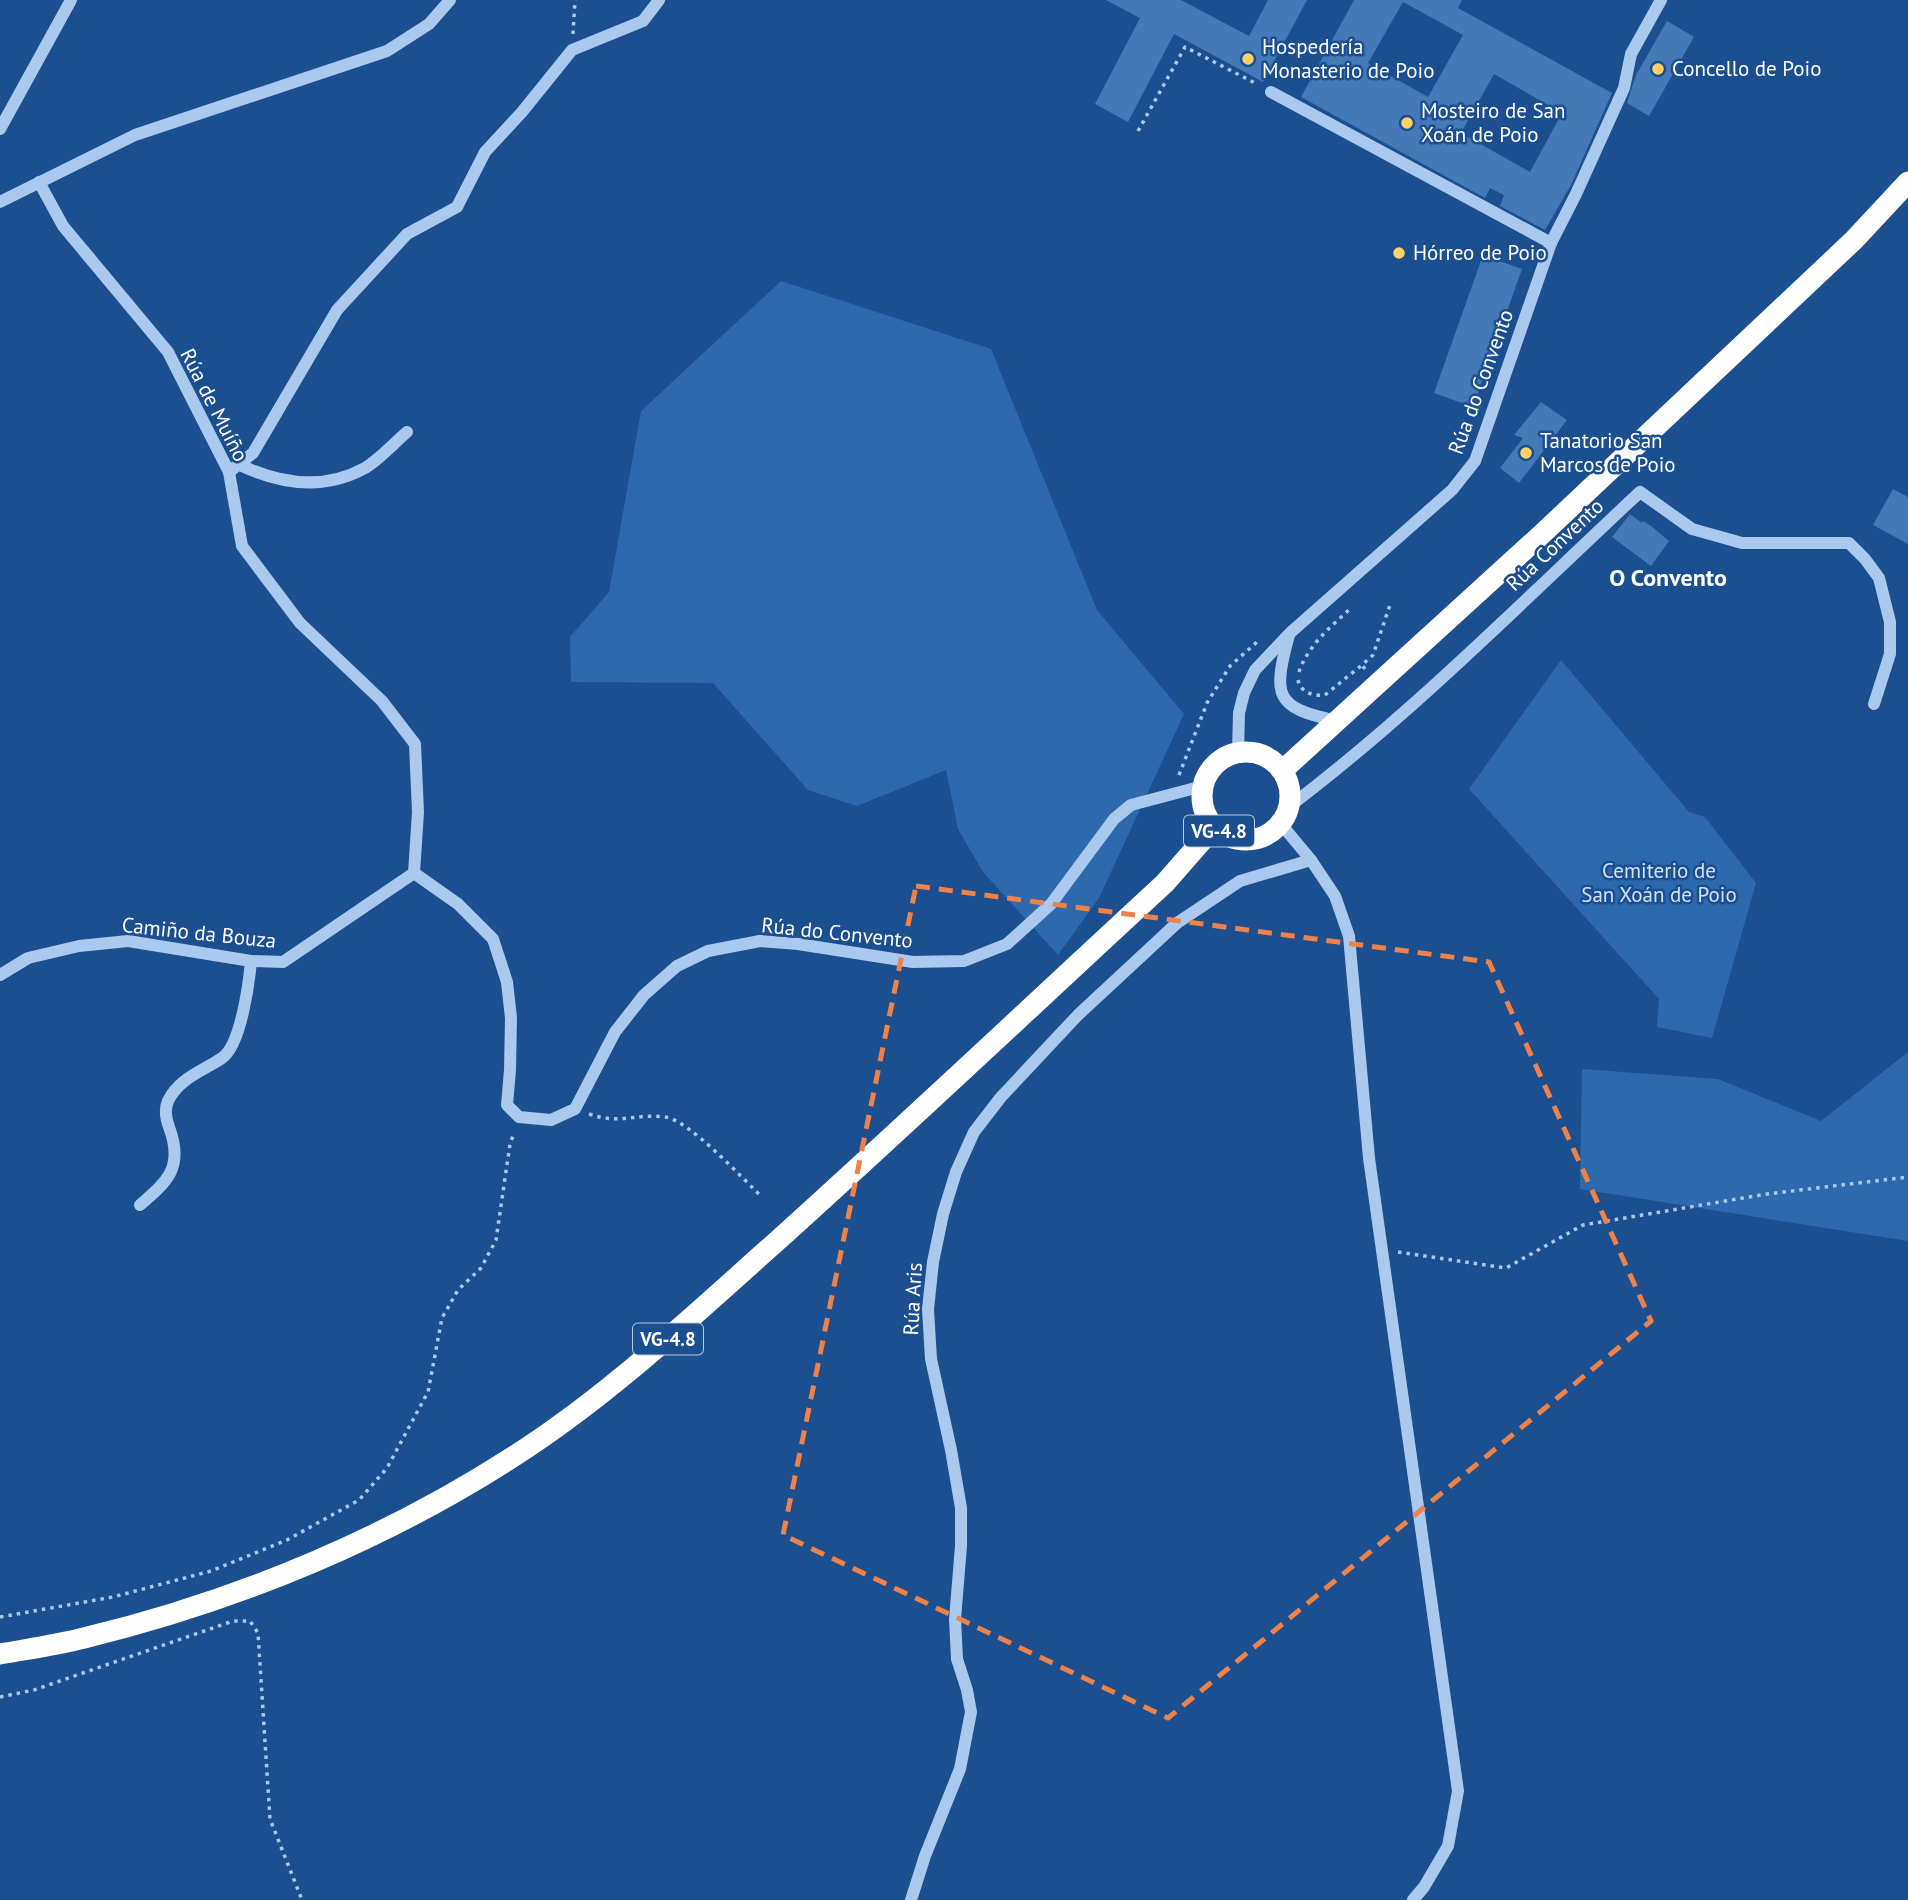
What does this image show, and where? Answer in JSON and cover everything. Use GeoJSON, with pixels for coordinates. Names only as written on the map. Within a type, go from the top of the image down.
{"type":"FeatureCollection","features":[{"type":"Feature","properties":{"kind":"highway"},"geometry":{"type":"LineString","coordinates":[[1283,770],[1552,525],[1854,240],[1908,182]]}},
{"type":"Feature","properties":{"kind":"highway"},"geometry":{"type":"LineString","coordinates":[[1238,752],[1263,754],[1283,770],[1291,793],[1285,815]]}},
{"type":"Feature","properties":{"kind":"highway","name":"VG-4.8"},"geometry":{"type":"LineString","coordinates":[[1238,752],[1225,756],[1215,764],[1202,786],[1204,808],[1214,827],[1226,836],[1256,840],[1270,834],[1285,815]]}},
{"type":"Feature","properties":{"kind":"highway","name":"VG-4.8"},"geometry":{"type":"LineString","coordinates":[[0,1654],[83,1638],[196,1607],[310,1564],[418,1513],[528,1447],[641,1363],[807,1214],[1165,883],[1214,827]]}},
{"type":"Feature","properties":{"kind":"street"},"geometry":{"type":"LineString","coordinates":[[0,129],[71,0]]}},
{"type":"Feature","properties":{"kind":"street"},"geometry":{"type":"LineString","coordinates":[[0,202],[135,135],[387,51],[429,24],[450,0]]}},
{"type":"Feature","properties":{"kind":"street"},"geometry":{"type":"LineString","coordinates":[[233,468],[253,453],[337,310],[407,234],[457,207],[485,152],[522,112],[572,50],[643,21],[659,0]]}},
{"type":"Feature","properties":{"kind":"street","name":"Rúa do Convento"},"geometry":{"type":"LineString","coordinates":[[1238,752],[1239,713],[1244,693],[1255,670],[1290,633],[1452,490],[1475,461],[1550,243],[1625,88],[1631,54],[1661,0]]}},
{"type":"Feature","properties":{"kind":"street"},"geometry":{"type":"LineString","coordinates":[[1271,92],[1550,243]]}},
{"type":"Feature","properties":{"kind":"street","name":"Rúa de Muíño"},"geometry":{"type":"LineString","coordinates":[[38,182],[63,226],[168,352],[233,468],[242,545],[300,623],[382,701],[415,744],[418,812],[414,873]]}},
{"type":"Feature","properties":{"kind":"street"},"geometry":{"type":"LineString","coordinates":[[233,468],[303,483],[340,479],[367,467],[407,432]]}},
{"type":"Feature","properties":{"kind":"street","name":"Rúa Convento"},"geometry":{"type":"LineString","coordinates":[[1285,815],[1407,709],[1640,492],[1692,528],[1742,543],[1849,543],[1879,578],[1890,622],[1890,654],[1874,704]]}},
{"type":"Feature","properties":{"kind":"street"},"geometry":{"type":"LineString","coordinates":[[1290,633],[1279,681],[1283,696],[1293,707],[1308,715],[1338,721]]}},
{"type":"Feature","properties":{"kind":"street","name":"Rúa do Convento"},"geometry":{"type":"LineString","coordinates":[[575,1109],[615,1032],[644,995],[677,967],[708,951],[760,942],[798,944],[913,962],[964,961],[1007,944],[1051,904],[1114,819],[1131,805],[1202,786]]}},
{"type":"Feature","properties":{"kind":"street"},"geometry":{"type":"LineString","coordinates":[[1285,815],[1335,896],[1349,936],[1369,1158],[1458,1791],[1448,1846],[1424,1887],[1413,1900]]}},
{"type":"Feature","properties":{"kind":"street","name":"Rúa Aris"},"geometry":{"type":"LineString","coordinates":[[911,1900],[925,1856],[960,1769],[971,1712],[957,1658],[955,1619],[961,1508],[931,1359],[928,1309],[933,1262],[943,1214],[956,1172],[974,1132],[1000,1097],[1078,1015],[1177,923],[1240,881],[1311,860]]}},
{"type":"Feature","properties":{"kind":"street"},"geometry":{"type":"LineString","coordinates":[[414,873],[458,904],[493,939],[507,982],[511,1018],[507,1105],[519,1118],[551,1120],[575,1109]]}},
{"type":"Feature","properties":{"kind":"street","name":"Camiño da Bouza"},"geometry":{"type":"LineString","coordinates":[[0,975],[28,958],[79,946],[128,941],[251,961],[283,962],[414,873]]}},
{"type":"Feature","properties":{"kind":"street"},"geometry":{"type":"LineString","coordinates":[[140,1205],[167,1183],[173,1166],[175,1143],[165,1116],[168,1101],[188,1077],[225,1056],[237,1032],[248,994],[251,961]]}},
{"type":"Feature","properties":{"kind":"path"},"geometry":{"type":"LineString","coordinates":[[572,50],[575,0]]}},
{"type":"Feature","properties":{"kind":"path"},"geometry":{"type":"LineString","coordinates":[[1138,131],[1185,47],[1271,92]]}},
{"type":"Feature","properties":{"kind":"path"},"geometry":{"type":"LineString","coordinates":[[1349,610],[1327,629],[1302,664],[1298,683],[1309,693],[1325,695],[1373,655],[1391,602]]}},
{"type":"Feature","properties":{"kind":"path"},"geometry":{"type":"LineString","coordinates":[[1362,665],[1379,684]]}},
{"type":"Feature","properties":{"kind":"path"},"geometry":{"type":"LineString","coordinates":[[575,1109],[607,1120],[668,1116],[698,1136],[762,1197]]}},
{"type":"Feature","properties":{"kind":"path"},"geometry":{"type":"LineString","coordinates":[[0,1617],[113,1597],[211,1571],[287,1540],[359,1500],[387,1468],[428,1392],[442,1318],[458,1290],[481,1268],[496,1240],[510,1143],[519,1118]]}},
{"type":"Feature","properties":{"kind":"path"},"geometry":{"type":"LineString","coordinates":[[1382,1250],[1506,1268],[1583,1225],[1767,1194],[1908,1177]]}},
{"type":"Feature","properties":{"kind":"path"},"geometry":{"type":"LineString","coordinates":[[0,1697],[34,1689],[233,1621],[250,1622],[258,1633],[270,1819],[302,1900]]}},
{"type":"Feature","properties":{"kind":"highlighted area"},"geometry":{"type":"Polygon","coordinates":[[[916,886],[1489,962],[1651,1321],[1168,1718],[783,1535],[916,886]]]}},
{"type":"Feature","properties":{"kind":"green space"},"geometry":{"type":"Polygon","coordinates":[[[781,281],[991,349],[1097,610],[1184,714],[1099,898],[1058,955],[983,872],[958,829],[946,770],[857,806],[808,790],[713,683],[571,682],[570,637],[609,592],[641,411],[781,281]]]}},
{"type":"Feature","properties":{"kind":"green space","name":"Cemiterio de San Xoán de Poio"},"geometry":{"type":"Polygon","coordinates":[[[1561,660],[1689,812],[1705,817],[1756,883],[1712,1038],[1657,1027],[1659,999],[1469,789],[1561,660]]]}},
{"type":"Feature","properties":{"kind":"green space"},"geometry":{"type":"Polygon","coordinates":[[[1908,1052],[1908,1241],[1580,1189],[1582,1069],[1718,1079],[1821,1121],[1908,1052]]]}},
{"type":"Feature","properties":{"kind":"building","name":"Hospedería Monasterio de Poio"},"geometry":{"type":"Polygon","coordinates":[[[1106,0],[1181,0],[1249,36],[1268,0],[1307,0],[1263,82],[1174,34],[1128,122],[1095,104],[1140,18],[1106,0]]]}},
{"type":"Feature","properties":{"kind":"building","name":"Mosteiro de San Xoán de Poio"},"geometry":{"type":"Polygon","coordinates":[[[1354,0],[1462,0],[1458,8],[1612,93],[1571,185],[1545,230],[1500,206],[1504,195],[1490,188],[1485,198],[1301,97],[1354,0]],[[1403,2],[1368,63],[1428,97],[1463,35],[1403,2]],[[1494,74],[1461,133],[1530,172],[1562,113],[1494,74]]]}},
{"type":"Feature","properties":{"kind":"building","name":"Concello de Poio"},"geometry":{"type":"Polygon","coordinates":[[[1667,21],[1694,37],[1649,116],[1627,103],[1636,75],[1667,21]]]}},
{"type":"Feature","properties":{"kind":"building"},"geometry":{"type":"Polygon","coordinates":[[[1483,255],[1522,269],[1473,407],[1434,393],[1483,255]]]}},
{"type":"Feature","properties":{"kind":"building","name":"Tanatorio San Marcos de Poio"},"geometry":{"type":"Polygon","coordinates":[[[1541,402],[1567,420],[1519,483],[1500,468],[1523,438],[1514,435],[1541,402]]]}},
{"type":"Feature","properties":{"kind":"building"},"geometry":{"type":"Polygon","coordinates":[[[1893,489],[1908,497],[1908,544],[1873,525],[1893,489]]]}},
{"type":"Feature","properties":{"kind":"building"},"geometry":{"type":"Polygon","coordinates":[[[1630,514],[1669,541],[1651,566],[1612,537],[1630,514]]]}},
{"type":"Feature","properties":{"kind":"place","name":"Hospedería Monasterio de Poio"},"geometry":{"type":"Point","coordinates":[1248,59]}},
{"type":"Feature","properties":{"kind":"place","name":"Concello de Poio"},"geometry":{"type":"Point","coordinates":[1658,69]}},
{"type":"Feature","properties":{"kind":"place","name":"Mosteiro de San Xoán de Poio"},"geometry":{"type":"Point","coordinates":[1407,123]}},
{"type":"Feature","properties":{"kind":"place","name":"Hórreo de Poio"},"geometry":{"type":"Point","coordinates":[1399,253]}},
{"type":"Feature","properties":{"kind":"place","name":"Tanatorio San Marcos de Poio"},"geometry":{"type":"Point","coordinates":[1526,453]}},
{"type":"Feature","properties":{"kind":"district","name":"O Convento"},"geometry":{"type":"Point","coordinates":[1668,578]}}]}
